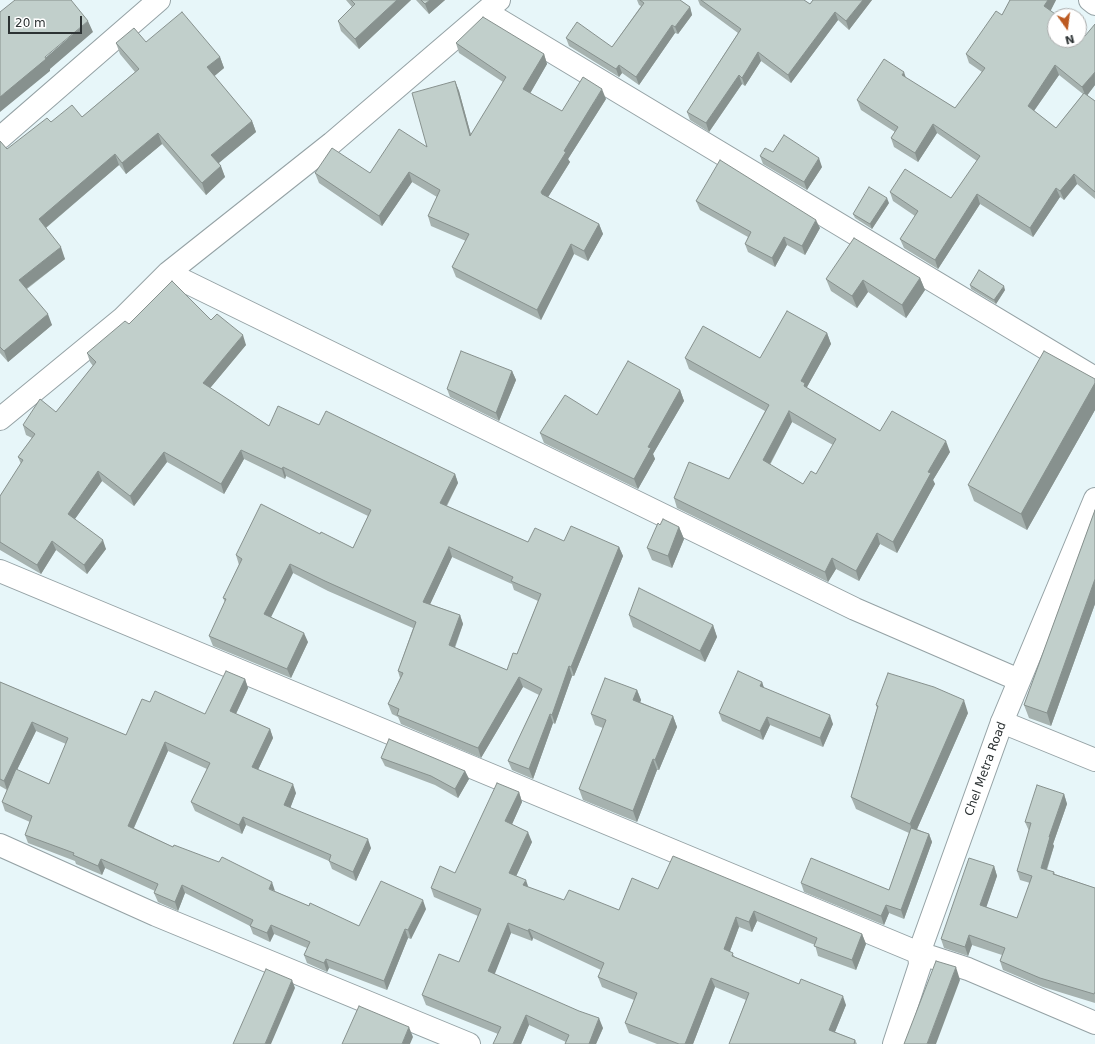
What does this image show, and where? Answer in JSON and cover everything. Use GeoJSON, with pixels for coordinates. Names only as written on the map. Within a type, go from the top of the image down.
{"type":"FeatureCollection","features":[{"type":"Feature","properties":{"kind":"street"},"geometry":{"type":"LineString","coordinates":[[0,138],[159,0]]}},
{"type":"Feature","properties":{"kind":"street"},"geometry":{"type":"LineString","coordinates":[[1090,0],[1095,4]]}},
{"type":"Feature","properties":{"kind":"street"},"geometry":{"type":"LineString","coordinates":[[0,419],[123,318],[168,273],[332,143],[492,6],[1095,378]]}},
{"type":"Feature","properties":{"kind":"street"},"geometry":{"type":"LineString","coordinates":[[168,273],[855,609],[1019,680]]}},
{"type":"Feature","properties":{"kind":"street","name":"Chel Metra Road"},"geometry":{"type":"LineString","coordinates":[[894,1044],[920,965],[919,952],[1002,722],[1095,499]]}},
{"type":"Feature","properties":{"kind":"street"},"geometry":{"type":"LineString","coordinates":[[0,571],[919,952],[968,969],[1095,1023]]}},
{"type":"Feature","properties":{"kind":"street"},"geometry":{"type":"LineString","coordinates":[[1002,722],[1095,760]]}},
{"type":"Feature","properties":{"kind":"street"},"geometry":{"type":"LineString","coordinates":[[0,845],[156,916],[469,1044]]}},
{"type":"Feature","properties":{"kind":"building"},"geometry":{"type":"Polygon","coordinates":[[[15,0],[71,0],[88,21],[45,57],[46,59],[0,97],[0,12],[15,0]]]}},
{"type":"Feature","properties":{"kind":"building"},"geometry":{"type":"Polygon","coordinates":[[[351,0],[397,0],[355,39],[338,21],[355,4],[351,0]]]}},
{"type":"Feature","properties":{"kind":"building"},"geometry":{"type":"Polygon","coordinates":[[[421,0],[430,0],[425,4],[421,0]]]}},
{"type":"Feature","properties":{"kind":"building"},"geometry":{"type":"Polygon","coordinates":[[[640,0],[680,0],[690,7],[675,27],[672,25],[636,77],[619,65],[616,69],[566,38],[577,22],[612,47],[644,3],[640,0]]]}},
{"type":"Feature","properties":{"kind":"building"},"geometry":{"type":"Polygon","coordinates":[[[701,0],[804,0],[810,4],[813,0],[863,0],[846,21],[835,12],[788,75],[758,52],[742,78],[739,75],[706,123],[687,112],[741,29],[701,0]]]}},
{"type":"Feature","properties":{"kind":"building"},"geometry":{"type":"Polygon","coordinates":[[[1010,0],[1048,0],[1044,6],[1047,8],[1047,48],[1087,48],[1087,34],[1095,24],[1095,72],[1082,87],[1055,65],[1028,106],[1056,128],[1084,93],[1095,101],[1095,192],[1074,174],[1060,191],[1056,188],[1030,228],[977,194],[935,260],[900,239],[918,211],[890,192],[905,169],[951,198],[980,156],[933,124],[915,153],[891,138],[898,127],[857,100],[884,59],[904,72],[902,75],[955,108],[985,68],[966,54],[996,11],[1002,15],[1010,0]]]}},
{"type":"Feature","properties":{"kind":"building"},"geometry":{"type":"Polygon","coordinates":[[[182,12],[220,57],[207,67],[252,121],[211,155],[221,166],[202,183],[158,133],[122,163],[115,154],[39,219],[61,247],[19,280],[48,314],[4,351],[0,347],[0,141],[7,149],[47,118],[51,122],[72,105],[82,117],[139,69],[116,43],[134,28],[146,42],[182,12]]]}},
{"type":"Feature","properties":{"kind":"building"},"geometry":{"type":"Polygon","coordinates":[[[483,17],[544,54],[523,89],[562,111],[583,77],[602,89],[541,192],[542,194],[599,224],[584,251],[571,244],[537,310],[452,267],[469,234],[428,216],[440,190],[409,172],[379,216],[315,173],[332,148],[370,173],[399,129],[427,147],[412,93],[455,81],[470,136],[506,77],[456,43],[483,17]]]}},
{"type":"Feature","properties":{"kind":"building"},"geometry":{"type":"Polygon","coordinates":[[[784,135],[819,158],[804,182],[760,156],[765,148],[773,152],[784,135]]]}},
{"type":"Feature","properties":{"kind":"building"},"geometry":{"type":"Polygon","coordinates":[[[720,160],[816,220],[802,246],[784,237],[772,258],[745,244],[751,232],[696,201],[720,160]]]}},
{"type":"Feature","properties":{"kind":"building"},"geometry":{"type":"Polygon","coordinates":[[[869,187],[887,198],[870,224],[853,214],[869,187]]]}},
{"type":"Feature","properties":{"kind":"building"},"geometry":{"type":"Polygon","coordinates":[[[854,238],[920,278],[902,305],[863,280],[852,296],[826,279],[854,238]]]}},
{"type":"Feature","properties":{"kind":"building"},"geometry":{"type":"Polygon","coordinates":[[[979,270],[1004,286],[994,300],[970,285],[979,270]]]}},
{"type":"Feature","properties":{"kind":"building"},"geometry":{"type":"Polygon","coordinates":[[[172,281],[211,320],[217,314],[243,335],[203,383],[269,426],[278,406],[319,425],[326,411],[455,474],[440,503],[528,542],[535,528],[564,541],[571,526],[619,547],[571,667],[569,666],[552,715],[550,714],[529,769],[508,761],[542,689],[519,677],[478,748],[397,715],[399,709],[388,704],[403,673],[398,671],[416,622],[290,564],[264,614],[304,633],[287,669],[209,636],[226,599],[223,598],[242,559],[236,555],[261,504],[320,534],[321,532],[353,548],[371,510],[283,467],[282,469],[241,450],[221,484],[164,452],[130,496],[98,471],[68,514],[103,540],[84,565],[52,541],[37,565],[0,542],[0,496],[23,460],[18,457],[35,434],[23,425],[40,399],[56,412],[96,362],[87,353],[125,321],[129,324],[172,281]],[[449,547],[423,602],[460,615],[449,645],[507,670],[513,653],[517,654],[541,594],[511,581],[513,577],[449,547]]]}},
{"type":"Feature","properties":{"kind":"building"},"geometry":{"type":"Polygon","coordinates":[[[787,311],[827,333],[801,381],[805,383],[804,386],[880,431],[892,411],[946,441],[928,472],[931,473],[893,542],[877,533],[856,571],[832,558],[825,572],[674,498],[689,462],[729,479],[769,405],[685,358],[703,326],[760,358],[787,311]],[[789,411],[763,460],[803,484],[811,471],[816,474],[836,439],[789,411]]]}},
{"type":"Feature","properties":{"kind":"building"},"geometry":{"type":"Polygon","coordinates":[[[461,351],[512,371],[496,413],[447,389],[461,351]]]}},
{"type":"Feature","properties":{"kind":"building"},"geometry":{"type":"Polygon","coordinates":[[[1044,351],[1095,379],[1095,383],[1021,514],[968,485],[1044,351]]]}},
{"type":"Feature","properties":{"kind":"building"},"geometry":{"type":"Polygon","coordinates":[[[628,361],[680,390],[648,447],[651,448],[634,479],[540,433],[565,395],[597,415],[628,361]]]}},
{"type":"Feature","properties":{"kind":"building"},"geometry":{"type":"Polygon","coordinates":[[[1095,510],[1095,579],[1047,713],[1024,705],[1095,510]]]}},
{"type":"Feature","properties":{"kind":"building"},"geometry":{"type":"Polygon","coordinates":[[[663,519],[679,527],[668,556],[647,548],[658,523],[660,525],[663,519]]]}},
{"type":"Feature","properties":{"kind":"building"},"geometry":{"type":"Polygon","coordinates":[[[639,588],[713,625],[700,651],[629,615],[639,588]]]}},
{"type":"Feature","properties":{"kind":"building"},"geometry":{"type":"Polygon","coordinates":[[[226,671],[245,679],[230,711],[270,729],[252,767],[293,784],[284,805],[368,839],[353,872],[329,861],[331,855],[243,817],[239,825],[191,802],[210,763],[165,742],[128,826],[173,847],[174,845],[219,862],[222,857],[272,882],[269,889],[309,906],[310,903],[359,926],[381,881],[423,900],[408,930],[405,929],[384,981],[326,959],[324,963],[304,955],[310,942],[271,925],[267,933],[250,926],[253,920],[182,885],[175,902],[154,893],[158,884],[101,859],[98,866],[73,855],[74,853],[25,835],[32,816],[2,802],[16,769],[49,784],[68,738],[32,722],[4,781],[0,779],[0,682],[126,735],[142,699],[150,702],[155,691],[205,714],[226,671]]]}},
{"type":"Feature","properties":{"kind":"building"},"geometry":{"type":"Polygon","coordinates":[[[738,671],[762,682],[760,686],[830,715],[820,738],[767,717],[760,731],[719,713],[738,671]]]}},
{"type":"Feature","properties":{"kind":"building"},"geometry":{"type":"Polygon","coordinates":[[[888,673],[934,687],[964,700],[910,824],[851,797],[878,706],[876,705],[888,673]]]}},
{"type":"Feature","properties":{"kind":"building"},"geometry":{"type":"Polygon","coordinates":[[[605,678],[637,690],[633,700],[673,716],[655,760],[653,759],[633,811],[579,789],[606,720],[591,714],[605,678]]]}},
{"type":"Feature","properties":{"kind":"building"},"geometry":{"type":"Polygon","coordinates":[[[389,739],[465,771],[455,789],[431,776],[381,758],[389,739]]]}},
{"type":"Feature","properties":{"kind":"building"},"geometry":{"type":"Polygon","coordinates":[[[497,783],[519,792],[505,821],[528,832],[509,873],[526,880],[523,885],[564,900],[569,890],[619,910],[632,878],[658,889],[673,856],[862,934],[852,960],[814,946],[817,938],[754,911],[749,922],[736,917],[724,949],[733,953],[732,956],[799,984],[801,979],[843,996],[829,1030],[855,1040],[854,1044],[729,1044],[749,993],[711,978],[685,1044],[679,1044],[625,1023],[637,993],[598,977],[604,963],[529,929],[528,931],[508,923],[488,971],[579,1011],[599,1018],[589,1044],[565,1044],[569,1035],[526,1015],[513,1044],[493,1044],[501,1027],[422,995],[439,954],[459,962],[481,909],[431,888],[440,866],[455,873],[497,783]]]}},
{"type":"Feature","properties":{"kind":"building"},"geometry":{"type":"Polygon","coordinates":[[[1037,785],[1064,794],[1049,837],[1041,868],[1054,872],[1053,874],[1095,888],[1094,994],[1040,978],[1000,961],[1005,948],[969,935],[965,947],[941,939],[969,858],[994,866],[980,905],[1017,918],[1032,876],[1017,871],[1031,823],[1025,822],[1037,785]]]}},
{"type":"Feature","properties":{"kind":"building"},"geometry":{"type":"Polygon","coordinates":[[[911,828],[929,834],[901,910],[886,905],[881,916],[801,883],[811,858],[889,890],[911,828]]]}},
{"type":"Feature","properties":{"kind":"building"},"geometry":{"type":"Polygon","coordinates":[[[936,961],[956,967],[927,1044],[904,1044],[936,961]]]}},
{"type":"Feature","properties":{"kind":"building"},"geometry":{"type":"Polygon","coordinates":[[[266,969],[292,980],[265,1044],[233,1044],[266,969]]]}},
{"type":"Feature","properties":{"kind":"building"},"geometry":{"type":"Polygon","coordinates":[[[359,1006],[409,1027],[402,1044],[342,1044],[359,1006]]]}}]}
